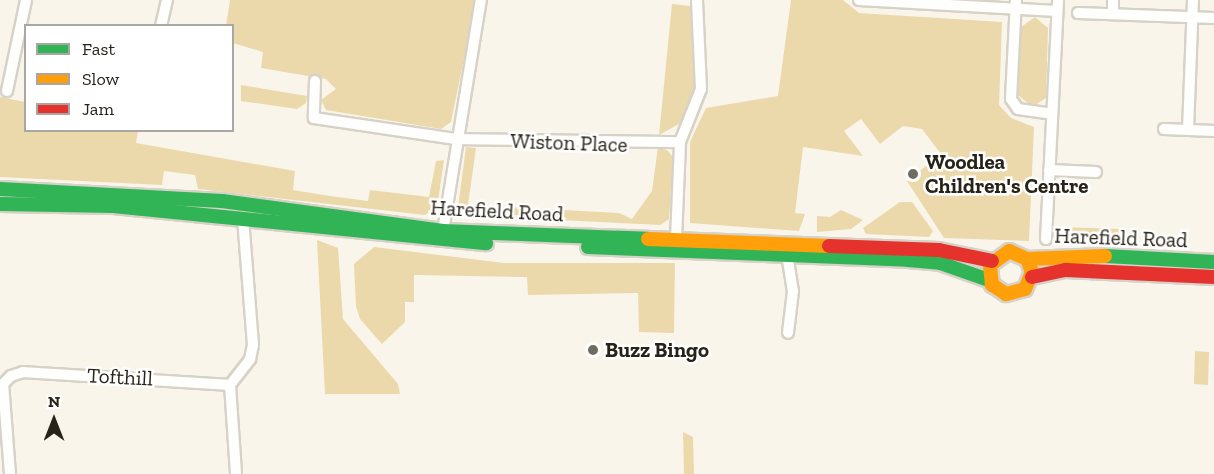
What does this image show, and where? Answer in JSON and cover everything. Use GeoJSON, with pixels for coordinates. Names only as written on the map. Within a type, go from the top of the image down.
{"type":"FeatureCollection","features":[{"type":"Feature","properties":{"kind":"street"},"geometry":{"type":"LineString","coordinates":[[7,91],[26,0]]}},
{"type":"Feature","properties":{"kind":"street"},"geometry":{"type":"LineString","coordinates":[[161,24],[167,0]]}},
{"type":"Feature","properties":{"kind":"street"},"geometry":{"type":"LineString","coordinates":[[443,231],[481,0]]}},
{"type":"Feature","properties":{"kind":"street"},"geometry":{"type":"LineString","coordinates":[[676,239],[680,142],[701,89],[697,0]]}},
{"type":"Feature","properties":{"kind":"street"},"geometry":{"type":"LineString","coordinates":[[859,0],[1058,5],[1046,239]]}},
{"type":"Feature","properties":{"kind":"street"},"geometry":{"type":"LineString","coordinates":[[1113,0],[1113,14]]}},
{"type":"Feature","properties":{"kind":"street"},"geometry":{"type":"LineString","coordinates":[[1188,130],[1194,0]]}},
{"type":"Feature","properties":{"kind":"street"},"geometry":{"type":"LineString","coordinates":[[1016,5],[1011,99],[1018,109],[1052,114]]}},
{"type":"Feature","properties":{"kind":"street"},"geometry":{"type":"LineString","coordinates":[[1078,12],[1214,18]]}},
{"type":"Feature","properties":{"kind":"street","name":"Wiston Place"},"geometry":{"type":"LineString","coordinates":[[315,81],[314,118],[457,139],[680,142]]}},
{"type":"Feature","properties":{"kind":"street"},"geometry":{"type":"LineString","coordinates":[[1164,129],[1214,131]]}},
{"type":"Feature","properties":{"kind":"street"},"geometry":{"type":"LineString","coordinates":[[1049,170],[1096,172]]}},
{"type":"Feature","properties":{"kind":"street","name":"Harefield Road"},"geometry":{"type":"LineString","coordinates":[[0,189],[222,201],[443,231],[939,250],[992,261],[1009,251],[1027,259],[1090,255],[1214,262]]}},
{"type":"Feature","properties":{"kind":"street","name":"Harefield Road"},"geometry":{"type":"LineString","coordinates":[[0,204],[113,206],[243,218],[443,242],[940,263],[989,280],[1001,292],[1012,295],[1025,289],[1032,277],[1027,259]]}},
{"type":"Feature","properties":{"kind":"street"},"geometry":{"type":"LineString","coordinates":[[236,474],[230,385],[250,359],[253,345],[243,218]]}},
{"type":"Feature","properties":{"kind":"street"},"geometry":{"type":"LineString","coordinates":[[787,255],[793,291],[789,333]]}},
{"type":"Feature","properties":{"kind":"street"},"geometry":{"type":"LineString","coordinates":[[989,280],[992,261]]}},
{"type":"Feature","properties":{"kind":"street","name":"Harefield Road"},"geometry":{"type":"LineString","coordinates":[[1032,277],[1066,270],[1214,277]]}},
{"type":"Feature","properties":{"kind":"street","name":"Tofthill"},"geometry":{"type":"LineString","coordinates":[[10,474],[3,384],[11,376],[23,372],[230,385]]}},
{"type":"Feature","properties":{"kind":"shaded area"},"geometry":{"type":"Polygon","coordinates":[[[230,0],[476,0],[451,122],[441,129],[326,110],[321,100],[336,89],[326,79],[261,68],[263,52],[234,43],[234,24],[226,24],[230,0]]]}},
{"type":"Feature","properties":{"kind":"shaded area"},"geometry":{"type":"Polygon","coordinates":[[[791,0],[843,0],[859,13],[1002,22],[999,105],[1011,118],[1034,127],[1029,241],[944,238],[907,181],[941,154],[922,129],[903,126],[880,144],[861,119],[844,131],[863,156],[803,147],[795,213],[805,214],[799,231],[690,223],[690,142],[706,108],[778,96],[791,0]]]}},
{"type":"Feature","properties":{"kind":"shaded area"},"geometry":{"type":"Polygon","coordinates":[[[672,4],[690,6],[695,89],[679,124],[659,135],[672,4]]]}},
{"type":"Feature","properties":{"kind":"shaded area"},"geometry":{"type":"Polygon","coordinates":[[[1035,17],[1048,28],[1046,98],[1032,107],[1017,94],[1021,27],[1035,17]]]}},
{"type":"Feature","properties":{"kind":"shaded area"},"geometry":{"type":"Polygon","coordinates":[[[241,85],[307,96],[306,103],[297,109],[241,101],[241,85]]]}},
{"type":"Feature","properties":{"kind":"shaded area"},"geometry":{"type":"Polygon","coordinates":[[[0,97],[24,102],[24,132],[138,132],[136,143],[295,171],[293,190],[330,196],[368,201],[370,190],[429,197],[436,161],[444,160],[437,208],[425,215],[198,189],[195,175],[164,171],[162,185],[0,177],[0,97]]]}},
{"type":"Feature","properties":{"kind":"shaded area"},"geometry":{"type":"Polygon","coordinates":[[[466,147],[476,148],[468,205],[619,213],[632,219],[652,191],[658,147],[667,150],[673,157],[669,219],[660,225],[457,215],[466,147]]]}},
{"type":"Feature","properties":{"kind":"shaded area"},"geometry":{"type":"Polygon","coordinates":[[[900,202],[912,202],[933,231],[929,237],[866,234],[863,228],[900,202]]]}},
{"type":"Feature","properties":{"kind":"shaded area"},"geometry":{"type":"Polygon","coordinates":[[[841,210],[863,220],[851,229],[817,232],[817,216],[830,217],[841,210]]]}},
{"type":"Feature","properties":{"kind":"shaded area"},"geometry":{"type":"Polygon","coordinates":[[[1058,227],[1122,229],[1121,246],[1066,243],[1060,240],[1058,227]]]}},
{"type":"Feature","properties":{"kind":"shaded area"},"geometry":{"type":"Polygon","coordinates":[[[317,240],[338,248],[343,319],[398,384],[400,394],[325,394],[317,240]]]}},
{"type":"Feature","properties":{"kind":"shaded area"},"geometry":{"type":"Polygon","coordinates":[[[374,247],[504,263],[675,263],[674,333],[639,332],[638,293],[528,295],[527,277],[414,275],[414,302],[405,302],[405,322],[382,344],[360,319],[356,306],[354,264],[374,247]]]}},
{"type":"Feature","properties":{"kind":"shaded area"},"geometry":{"type":"Polygon","coordinates":[[[1195,351],[1209,352],[1208,385],[1194,384],[1195,351]]]}},
{"type":"Feature","properties":{"kind":"shaded area"},"geometry":{"type":"Polygon","coordinates":[[[683,432],[693,437],[694,474],[684,474],[683,432]]]}},
{"type":"Feature","properties":{"kind":"traffic: fast"},"geometry":{"type":"LineString","coordinates":[[0,189],[222,201],[443,231],[648,239]]}},
{"type":"Feature","properties":{"kind":"traffic: fast"},"geometry":{"type":"LineString","coordinates":[[0,204],[113,206],[486,243]]}},
{"type":"Feature","properties":{"kind":"traffic: fast"},"geometry":{"type":"LineString","coordinates":[[588,247],[908,260],[940,263],[989,280]]}},
{"type":"Feature","properties":{"kind":"traffic: fast"},"geometry":{"type":"LineString","coordinates":[[1105,256],[1214,262]]}},
{"type":"Feature","properties":{"kind":"traffic: slow"},"geometry":{"type":"LineString","coordinates":[[648,239],[829,246]]}},
{"type":"Feature","properties":{"kind":"traffic: slow"},"geometry":{"type":"LineString","coordinates":[[1027,259],[1032,272],[1025,289],[1006,294],[992,285],[990,265],[1009,251],[1027,259],[1105,256]]}},
{"type":"Feature","properties":{"kind":"traffic: jam"},"geometry":{"type":"LineString","coordinates":[[829,246],[939,250],[992,261]]}},
{"type":"Feature","properties":{"kind":"traffic: jam"},"geometry":{"type":"LineString","coordinates":[[1032,277],[1066,270],[1214,277]]}},
{"type":"Feature","properties":{"kind":"place","name":"Woodlea Children's Centre"},"geometry":{"type":"Point","coordinates":[913,174]}},
{"type":"Feature","properties":{"kind":"place","name":"Buzz Bingo"},"geometry":{"type":"Point","coordinates":[593,350]}}]}
